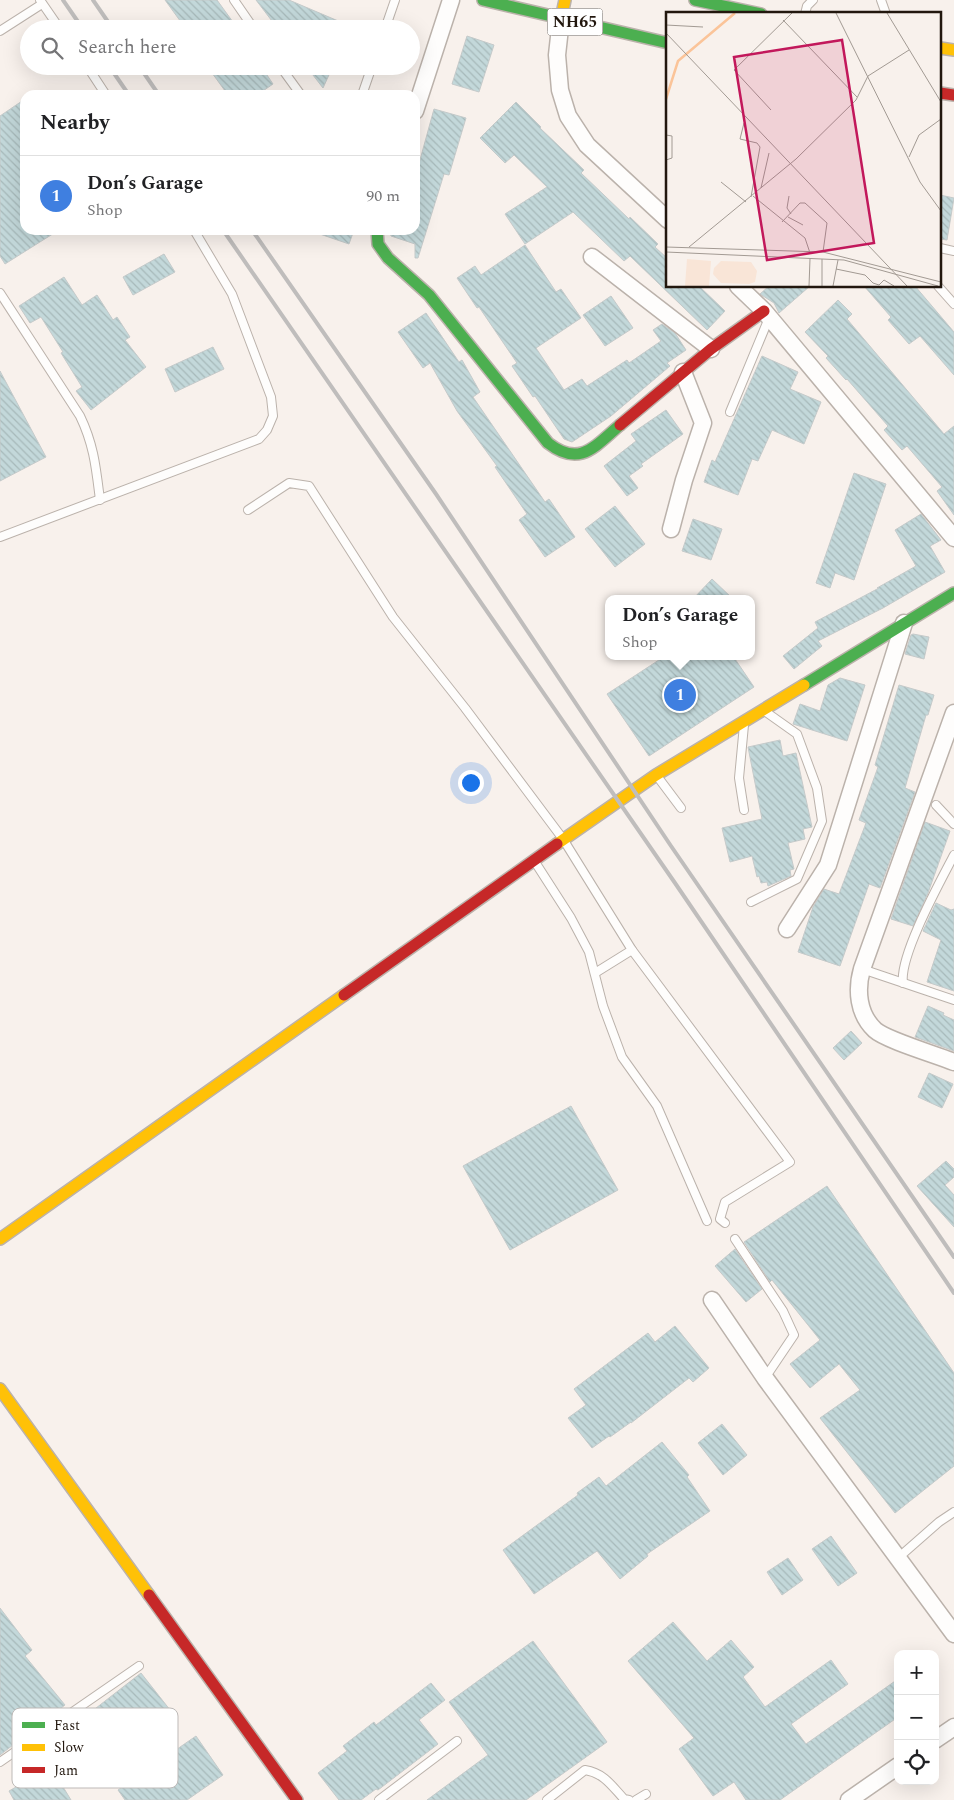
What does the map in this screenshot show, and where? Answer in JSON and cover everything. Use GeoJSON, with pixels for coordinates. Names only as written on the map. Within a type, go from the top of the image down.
{"type":"FeatureCollection","features":[{"type":"Feature","properties":{"kind":"main road","name":"NH65"},"geometry":{"type":"LineString","coordinates":[[483,0],[666,43]]}},
{"type":"Feature","properties":{"kind":"main road"},"geometry":{"type":"LineString","coordinates":[[561,19],[565,0]]}},
{"type":"Feature","properties":{"kind":"main road"},"geometry":{"type":"LineString","coordinates":[[695,0],[752,12]]}},
{"type":"Feature","properties":{"kind":"main road"},"geometry":{"type":"LineString","coordinates":[[377,235],[378,244],[388,258],[429,295],[548,443],[562,454],[575,455],[590,450],[711,349],[767,314]]}},
{"type":"Feature","properties":{"kind":"main road"},"geometry":{"type":"LineString","coordinates":[[0,1239],[656,775],[954,593]]}},
{"type":"Feature","properties":{"kind":"main road"},"geometry":{"type":"LineString","coordinates":[[0,1389],[297,1800]]}},
{"type":"Feature","properties":{"kind":"street"},"geometry":{"type":"LineString","coordinates":[[420,96],[451,0]]}},
{"type":"Feature","properties":{"kind":"street"},"geometry":{"type":"LineString","coordinates":[[561,19],[557,55],[560,90],[568,116],[587,145],[666,218]]}},
{"type":"Feature","properties":{"kind":"street"},"geometry":{"type":"LineString","coordinates":[[592,257],[711,349]]}},
{"type":"Feature","properties":{"kind":"street"},"geometry":{"type":"LineString","coordinates":[[740,288],[767,314],[954,538]]}},
{"type":"Feature","properties":{"kind":"street"},"geometry":{"type":"LineString","coordinates":[[671,528],[684,480],[703,423],[683,372]]}},
{"type":"Feature","properties":{"kind":"street"},"geometry":{"type":"LineString","coordinates":[[787,929],[828,865],[904,623]]}},
{"type":"Feature","properties":{"kind":"street"},"geometry":{"type":"LineString","coordinates":[[954,712],[862,969],[858,991],[864,1017],[876,1031],[954,1062]]}},
{"type":"Feature","properties":{"kind":"street"},"geometry":{"type":"LineString","coordinates":[[712,1300],[765,1378],[954,1634]]}},
{"type":"Feature","properties":{"kind":"street"},"geometry":{"type":"LineString","coordinates":[[939,1737],[954,1727]]}},
{"type":"Feature","properties":{"kind":"street"},"geometry":{"type":"LineString","coordinates":[[849,1800],[894,1769]]}},
{"type":"Feature","properties":{"kind":"lane"},"geometry":{"type":"LineString","coordinates":[[234,0],[248,20]]}},
{"type":"Feature","properties":{"kind":"lane"},"geometry":{"type":"LineString","coordinates":[[388,20],[395,0]]}},
{"type":"Feature","properties":{"kind":"lane"},"geometry":{"type":"LineString","coordinates":[[806,12],[807,6],[813,0]]}},
{"type":"Feature","properties":{"kind":"lane"},"geometry":{"type":"LineString","coordinates":[[880,0],[885,12]]}},
{"type":"Feature","properties":{"kind":"lane"},"geometry":{"type":"LineString","coordinates":[[0,31],[41,2],[54,20]]}},
{"type":"Feature","properties":{"kind":"lane"},"geometry":{"type":"LineString","coordinates":[[93,75],[103,90]]}},
{"type":"Feature","properties":{"kind":"lane"},"geometry":{"type":"LineString","coordinates":[[287,75],[297,90]]}},
{"type":"Feature","properties":{"kind":"lane"},"geometry":{"type":"LineString","coordinates":[[364,90],[369,75]]}},
{"type":"Feature","properties":{"kind":"lane"},"geometry":{"type":"LineString","coordinates":[[0,537],[259,440],[267,430],[272,416],[271,398],[232,294],[197,235]]}},
{"type":"Feature","properties":{"kind":"lane"},"geometry":{"type":"LineString","coordinates":[[940,288],[954,304]]}},
{"type":"Feature","properties":{"kind":"lane"},"geometry":{"type":"LineString","coordinates":[[0,293],[80,416],[89,434],[94,451],[100,500]]}},
{"type":"Feature","properties":{"kind":"lane"},"geometry":{"type":"LineString","coordinates":[[730,412],[767,314]]}},
{"type":"Feature","properties":{"kind":"lane"},"geometry":{"type":"LineString","coordinates":[[248,510],[289,483],[309,486],[393,617],[466,708],[563,839],[632,950],[790,1162],[726,1202],[720,1218],[725,1223]]}},
{"type":"Feature","properties":{"kind":"lane"},"geometry":{"type":"LineString","coordinates":[[751,902],[797,879],[822,821],[818,788],[797,734],[762,710]]}},
{"type":"Feature","properties":{"kind":"lane"},"geometry":{"type":"LineString","coordinates":[[744,721],[739,778],[744,810]]}},
{"type":"Feature","properties":{"kind":"lane"},"geometry":{"type":"LineString","coordinates":[[656,775],[681,808]]}},
{"type":"Feature","properties":{"kind":"lane"},"geometry":{"type":"LineString","coordinates":[[936,805],[954,824]]}},
{"type":"Feature","properties":{"kind":"lane"},"geometry":{"type":"LineString","coordinates":[[903,983],[902,974],[910,946],[954,855]]}},
{"type":"Feature","properties":{"kind":"lane"},"geometry":{"type":"LineString","coordinates":[[534,860],[571,918],[589,952],[604,1006],[622,1057],[657,1106],[707,1221]]}},
{"type":"Feature","properties":{"kind":"lane"},"geometry":{"type":"LineString","coordinates":[[595,973],[632,950]]}},
{"type":"Feature","properties":{"kind":"lane"},"geometry":{"type":"LineString","coordinates":[[862,969],[954,1000]]}},
{"type":"Feature","properties":{"kind":"lane"},"geometry":{"type":"LineString","coordinates":[[735,1239],[783,1311],[794,1335],[765,1378]]}},
{"type":"Feature","properties":{"kind":"lane"},"geometry":{"type":"LineString","coordinates":[[898,1558],[939,1522],[954,1512]]}},
{"type":"Feature","properties":{"kind":"lane"},"geometry":{"type":"LineString","coordinates":[[78,1708],[139,1666]]}},
{"type":"Feature","properties":{"kind":"lane"},"geometry":{"type":"LineString","coordinates":[[379,1800],[457,1741]]}},
{"type":"Feature","properties":{"kind":"lane"},"geometry":{"type":"LineString","coordinates":[[0,1762],[12,1754]]}},
{"type":"Feature","properties":{"kind":"lane"},"geometry":{"type":"LineString","coordinates":[[548,1800],[585,1770],[603,1776],[624,1799],[629,1800]]}},
{"type":"Feature","properties":{"kind":"lane"},"geometry":{"type":"LineString","coordinates":[[636,1800],[646,1794]]}},
{"type":"Feature","properties":{"kind":"building"},"geometry":{"type":"Polygon","coordinates":[[[165,0],[217,0],[231,20],[179,20],[165,0]]]}},
{"type":"Feature","properties":{"kind":"building"},"geometry":{"type":"Polygon","coordinates":[[[256,0],[289,0],[336,20],[271,20],[256,0]]]}},
{"type":"Feature","properties":{"kind":"building"},"geometry":{"type":"Polygon","coordinates":[[[467,36],[494,45],[479,92],[452,84],[467,36]]]}},
{"type":"Feature","properties":{"kind":"building"},"geometry":{"type":"Polygon","coordinates":[[[214,75],[267,75],[273,84],[264,90],[224,90],[214,75]]]}},
{"type":"Feature","properties":{"kind":"building"},"geometry":{"type":"Polygon","coordinates":[[[313,75],[329,75],[323,88],[313,75]]]}},
{"type":"Feature","properties":{"kind":"building"},"geometry":{"type":"Polygon","coordinates":[[[20,102],[20,235],[51,235],[5,264],[0,256],[0,116],[20,102]]]}},
{"type":"Feature","properties":{"kind":"building"},"geometry":{"type":"Polygon","coordinates":[[[516,102],[584,170],[581,173],[658,244],[655,247],[666,257],[666,288],[701,288],[725,311],[707,330],[630,256],[624,261],[573,212],[525,244],[505,214],[547,187],[514,155],[505,163],[480,138],[516,102]]]}},
{"type":"Feature","properties":{"kind":"building"},"geometry":{"type":"Polygon","coordinates":[[[434,109],[466,118],[449,175],[444,174],[418,258],[415,258],[415,244],[391,235],[420,235],[420,160],[434,109]]]}},
{"type":"Feature","properties":{"kind":"building"},"geometry":{"type":"Polygon","coordinates":[[[942,195],[954,198],[947,240],[942,239],[942,195]]]}},
{"type":"Feature","properties":{"kind":"building"},"geometry":{"type":"Polygon","coordinates":[[[323,235],[352,235],[349,244],[323,235]]]}},
{"type":"Feature","properties":{"kind":"building"},"geometry":{"type":"Polygon","coordinates":[[[525,245],[556,292],[561,289],[581,318],[536,348],[564,390],[582,379],[587,386],[627,360],[629,363],[661,341],[653,330],[662,324],[675,333],[686,350],[667,363],[670,366],[611,416],[572,442],[564,439],[535,396],[533,397],[512,366],[517,363],[457,278],[475,266],[481,275],[525,245]]]}},
{"type":"Feature","properties":{"kind":"building"},"geometry":{"type":"Polygon","coordinates":[[[164,254],[175,272],[133,295],[123,277],[164,254]]]}},
{"type":"Feature","properties":{"kind":"building"},"geometry":{"type":"Polygon","coordinates":[[[64,277],[82,305],[97,295],[113,320],[117,317],[130,337],[125,340],[146,367],[91,410],[76,391],[82,387],[41,317],[30,323],[19,306],[64,277]]]}},
{"type":"Feature","properties":{"kind":"building"},"geometry":{"type":"Polygon","coordinates":[[[767,288],[808,288],[779,313],[774,303],[760,294],[767,288]]]}},
{"type":"Feature","properties":{"kind":"building"},"geometry":{"type":"Polygon","coordinates":[[[866,288],[917,288],[954,332],[954,375],[920,336],[909,344],[888,320],[891,317],[866,288]]]}},
{"type":"Feature","properties":{"kind":"building"},"geometry":{"type":"Polygon","coordinates":[[[611,296],[633,328],[605,346],[583,315],[611,296]]]}},
{"type":"Feature","properties":{"kind":"building"},"geometry":{"type":"Polygon","coordinates":[[[838,300],[852,314],[847,319],[944,434],[954,426],[954,515],[937,491],[942,487],[907,446],[902,450],[884,430],[888,426],[805,332],[838,300]]]}},
{"type":"Feature","properties":{"kind":"building"},"geometry":{"type":"Polygon","coordinates":[[[426,313],[459,362],[462,360],[480,392],[473,397],[545,502],[549,499],[575,537],[545,557],[519,520],[527,514],[495,467],[497,466],[457,411],[430,363],[423,368],[398,332],[426,313]]]}},
{"type":"Feature","properties":{"kind":"building"},"geometry":{"type":"Polygon","coordinates":[[[213,347],[224,369],[175,392],[165,369],[213,347]]]}},
{"type":"Feature","properties":{"kind":"building"},"geometry":{"type":"Polygon","coordinates":[[[762,356],[798,372],[790,389],[821,402],[804,444],[772,430],[758,461],[752,459],[738,495],[704,482],[712,460],[715,462],[762,356]]]}},
{"type":"Feature","properties":{"kind":"building"},"geometry":{"type":"Polygon","coordinates":[[[0,371],[46,457],[0,481],[0,371]]]}},
{"type":"Feature","properties":{"kind":"building"},"geometry":{"type":"Polygon","coordinates":[[[666,410],[683,434],[641,464],[643,466],[629,476],[638,488],[627,496],[604,466],[636,441],[631,434],[666,410]]]}},
{"type":"Feature","properties":{"kind":"building"},"geometry":{"type":"Polygon","coordinates":[[[854,473],[886,484],[854,580],[835,573],[830,588],[816,583],[854,473]]]}},
{"type":"Feature","properties":{"kind":"building"},"geometry":{"type":"Polygon","coordinates":[[[615,506],[645,544],[615,567],[585,529],[615,506]]]}},
{"type":"Feature","properties":{"kind":"building"},"geometry":{"type":"Polygon","coordinates":[[[921,514],[941,540],[930,546],[945,572],[883,608],[818,641],[822,646],[794,669],[783,656],[818,628],[815,622],[916,566],[895,530],[921,514]]]}},
{"type":"Feature","properties":{"kind":"building"},"geometry":{"type":"Polygon","coordinates":[[[693,519],[722,529],[711,560],[682,551],[693,519]]]}},
{"type":"Feature","properties":{"kind":"building"},"geometry":{"type":"Polygon","coordinates":[[[712,579],[729,595],[697,595],[712,579]]]}},
{"type":"Feature","properties":{"kind":"building"},"geometry":{"type":"Polygon","coordinates":[[[913,634],[929,637],[924,659],[905,654],[913,634]]]}},
{"type":"Feature","properties":{"kind":"building"},"geometry":{"type":"Polygon","coordinates":[[[659,660],[736,660],[754,687],[649,756],[607,694],[659,660]]]}},
{"type":"Feature","properties":{"kind":"building"},"geometry":{"type":"Polygon","coordinates":[[[840,678],[865,685],[847,741],[793,724],[800,704],[820,711],[828,685],[840,678]]]}},
{"type":"Feature","properties":{"kind":"building"},"geometry":{"type":"Polygon","coordinates":[[[899,685],[934,695],[928,715],[926,715],[905,788],[915,792],[880,888],[869,884],[840,966],[798,952],[813,907],[824,889],[839,894],[866,823],[859,820],[878,767],[875,765],[899,685]]]}},
{"type":"Feature","properties":{"kind":"building"},"geometry":{"type":"Polygon","coordinates":[[[780,740],[783,756],[796,753],[812,827],[803,829],[805,839],[788,843],[794,869],[790,870],[791,876],[768,886],[767,882],[761,883],[759,876],[757,877],[752,856],[730,862],[722,828],[762,819],[748,747],[780,740]]]}},
{"type":"Feature","properties":{"kind":"building"},"geometry":{"type":"Polygon","coordinates":[[[925,822],[950,831],[928,893],[913,926],[891,919],[925,822]]]}},
{"type":"Feature","properties":{"kind":"building"},"geometry":{"type":"Polygon","coordinates":[[[936,903],[951,910],[954,909],[954,991],[927,982],[941,940],[923,931],[936,903]]]}},
{"type":"Feature","properties":{"kind":"building"},"geometry":{"type":"Polygon","coordinates":[[[928,1006],[954,1020],[954,1051],[915,1037],[928,1006]]]}},
{"type":"Feature","properties":{"kind":"building"},"geometry":{"type":"Polygon","coordinates":[[[851,1031],[862,1043],[844,1060],[833,1048],[851,1031]]]}},
{"type":"Feature","properties":{"kind":"building"},"geometry":{"type":"Polygon","coordinates":[[[929,1073],[953,1084],[942,1108],[918,1097],[929,1073]]]}},
{"type":"Feature","properties":{"kind":"building"},"geometry":{"type":"Polygon","coordinates":[[[571,1106],[618,1190],[510,1250],[463,1166],[571,1106]]]}},
{"type":"Feature","properties":{"kind":"building"},"geometry":{"type":"Polygon","coordinates":[[[946,1161],[954,1169],[954,1177],[945,1185],[954,1195],[954,1227],[917,1186],[946,1161]]]}},
{"type":"Feature","properties":{"kind":"building"},"geometry":{"type":"Polygon","coordinates":[[[827,1186],[954,1373],[954,1466],[895,1513],[820,1418],[860,1390],[839,1364],[810,1388],[790,1364],[820,1340],[772,1280],[770,1282],[744,1242],[827,1186]]]}},
{"type":"Feature","properties":{"kind":"building"},"geometry":{"type":"Polygon","coordinates":[[[735,1249],[762,1289],[746,1302],[715,1266],[735,1249]]]}},
{"type":"Feature","properties":{"kind":"building"},"geometry":{"type":"Polygon","coordinates":[[[675,1326],[709,1368],[693,1382],[689,1378],[631,1423],[592,1448],[568,1418],[586,1405],[574,1389],[648,1333],[655,1342],[675,1326]]]}},
{"type":"Feature","properties":{"kind":"building"},"geometry":{"type":"Polygon","coordinates":[[[722,1424],[747,1455],[723,1475],[698,1443],[722,1424]]]}},
{"type":"Feature","properties":{"kind":"building"},"geometry":{"type":"Polygon","coordinates":[[[662,1442],[689,1475],[687,1477],[710,1511],[647,1554],[648,1556],[620,1579],[597,1551],[534,1594],[503,1550],[578,1495],[577,1493],[599,1477],[606,1486],[662,1442]]]}},
{"type":"Feature","properties":{"kind":"building"},"geometry":{"type":"Polygon","coordinates":[[[831,1536],[857,1573],[838,1586],[812,1549],[831,1536]]]}},
{"type":"Feature","properties":{"kind":"building"},"geometry":{"type":"Polygon","coordinates":[[[788,1558],[803,1580],[782,1595],[767,1572],[788,1558]]]}},
{"type":"Feature","properties":{"kind":"building"},"geometry":{"type":"Polygon","coordinates":[[[0,1608],[32,1650],[25,1656],[65,1705],[61,1708],[12,1708],[12,1746],[0,1755],[0,1608]]]}},
{"type":"Feature","properties":{"kind":"building"},"geometry":{"type":"Polygon","coordinates":[[[673,1622],[707,1661],[731,1640],[754,1667],[743,1677],[765,1707],[831,1660],[848,1684],[791,1724],[806,1744],[894,1682],[894,1720],[780,1800],[746,1800],[734,1782],[713,1796],[679,1749],[694,1738],[628,1661],[673,1622]]]}},
{"type":"Feature","properties":{"kind":"building"},"geometry":{"type":"Polygon","coordinates":[[[533,1641],[607,1742],[526,1800],[427,1800],[488,1755],[449,1702],[533,1641]]]}},
{"type":"Feature","properties":{"kind":"building"},"geometry":{"type":"Polygon","coordinates":[[[141,1673],[168,1708],[96,1708],[141,1673]]]}},
{"type":"Feature","properties":{"kind":"building"},"geometry":{"type":"Polygon","coordinates":[[[431,1683],[445,1700],[419,1720],[438,1744],[378,1790],[376,1789],[361,1800],[339,1800],[318,1773],[347,1751],[343,1746],[374,1722],[376,1725],[431,1683]]]}},
{"type":"Feature","properties":{"kind":"building"},"geometry":{"type":"Polygon","coordinates":[[[196,1736],[223,1775],[187,1800],[125,1800],[118,1790],[121,1788],[178,1788],[178,1748],[196,1736]]]}},
{"type":"Feature","properties":{"kind":"building"},"geometry":{"type":"Polygon","coordinates":[[[14,1788],[64,1788],[71,1800],[14,1800],[9,1791],[14,1788]]]}},
{"type":"Feature","properties":{"kind":"railway"},"geometry":{"type":"LineString","coordinates":[[63,0],[77,20]]}},
{"type":"Feature","properties":{"kind":"railway"},"geometry":{"type":"LineString","coordinates":[[93,0],[107,20]]}},
{"type":"Feature","properties":{"kind":"railway"},"geometry":{"type":"LineString","coordinates":[[115,75],[126,90]]}},
{"type":"Feature","properties":{"kind":"railway"},"geometry":{"type":"LineString","coordinates":[[145,75],[156,90]]}},
{"type":"Feature","properties":{"kind":"railway"},"geometry":{"type":"LineString","coordinates":[[226,235],[675,883],[954,1293]]}},
{"type":"Feature","properties":{"kind":"railway"},"geometry":{"type":"LineString","coordinates":[[255,235],[436,494],[671,846],[954,1257]]}},
{"type":"Feature","properties":{"kind":"traffic: fast"},"geometry":{"type":"LineString","coordinates":[[483,0],[666,43]]}},
{"type":"Feature","properties":{"kind":"traffic: fast"},"geometry":{"type":"LineString","coordinates":[[695,0],[752,12]]}},
{"type":"Feature","properties":{"kind":"traffic: fast"},"geometry":{"type":"LineString","coordinates":[[377,235],[378,244],[388,258],[429,295],[548,443],[569,454],[578,454],[595,447],[620,425]]}},
{"type":"Feature","properties":{"kind":"traffic: fast"},"geometry":{"type":"LineString","coordinates":[[804,685],[954,593]]}},
{"type":"Feature","properties":{"kind":"traffic: slow"},"geometry":{"type":"LineString","coordinates":[[561,19],[565,0]]}},
{"type":"Feature","properties":{"kind":"traffic: slow"},"geometry":{"type":"LineString","coordinates":[[942,48],[954,50]]}},
{"type":"Feature","properties":{"kind":"traffic: slow"},"geometry":{"type":"LineString","coordinates":[[557,844],[656,775],[804,685]]}},
{"type":"Feature","properties":{"kind":"traffic: slow"},"geometry":{"type":"LineString","coordinates":[[0,1239],[344,995]]}},
{"type":"Feature","properties":{"kind":"traffic: slow"},"geometry":{"type":"LineString","coordinates":[[0,1389],[149,1595]]}},
{"type":"Feature","properties":{"kind":"traffic: jam"},"geometry":{"type":"LineString","coordinates":[[942,93],[954,95]]}},
{"type":"Feature","properties":{"kind":"traffic: jam"},"geometry":{"type":"LineString","coordinates":[[620,425],[711,349],[764,311]]}},
{"type":"Feature","properties":{"kind":"traffic: jam"},"geometry":{"type":"LineString","coordinates":[[344,995],[557,844]]}},
{"type":"Feature","properties":{"kind":"traffic: jam"},"geometry":{"type":"LineString","coordinates":[[149,1595],[297,1800]]}},
{"type":"Feature","properties":{"kind":"place","name":"Don’s Garage"},"geometry":{"type":"Point","coordinates":[680,695]}}]}
